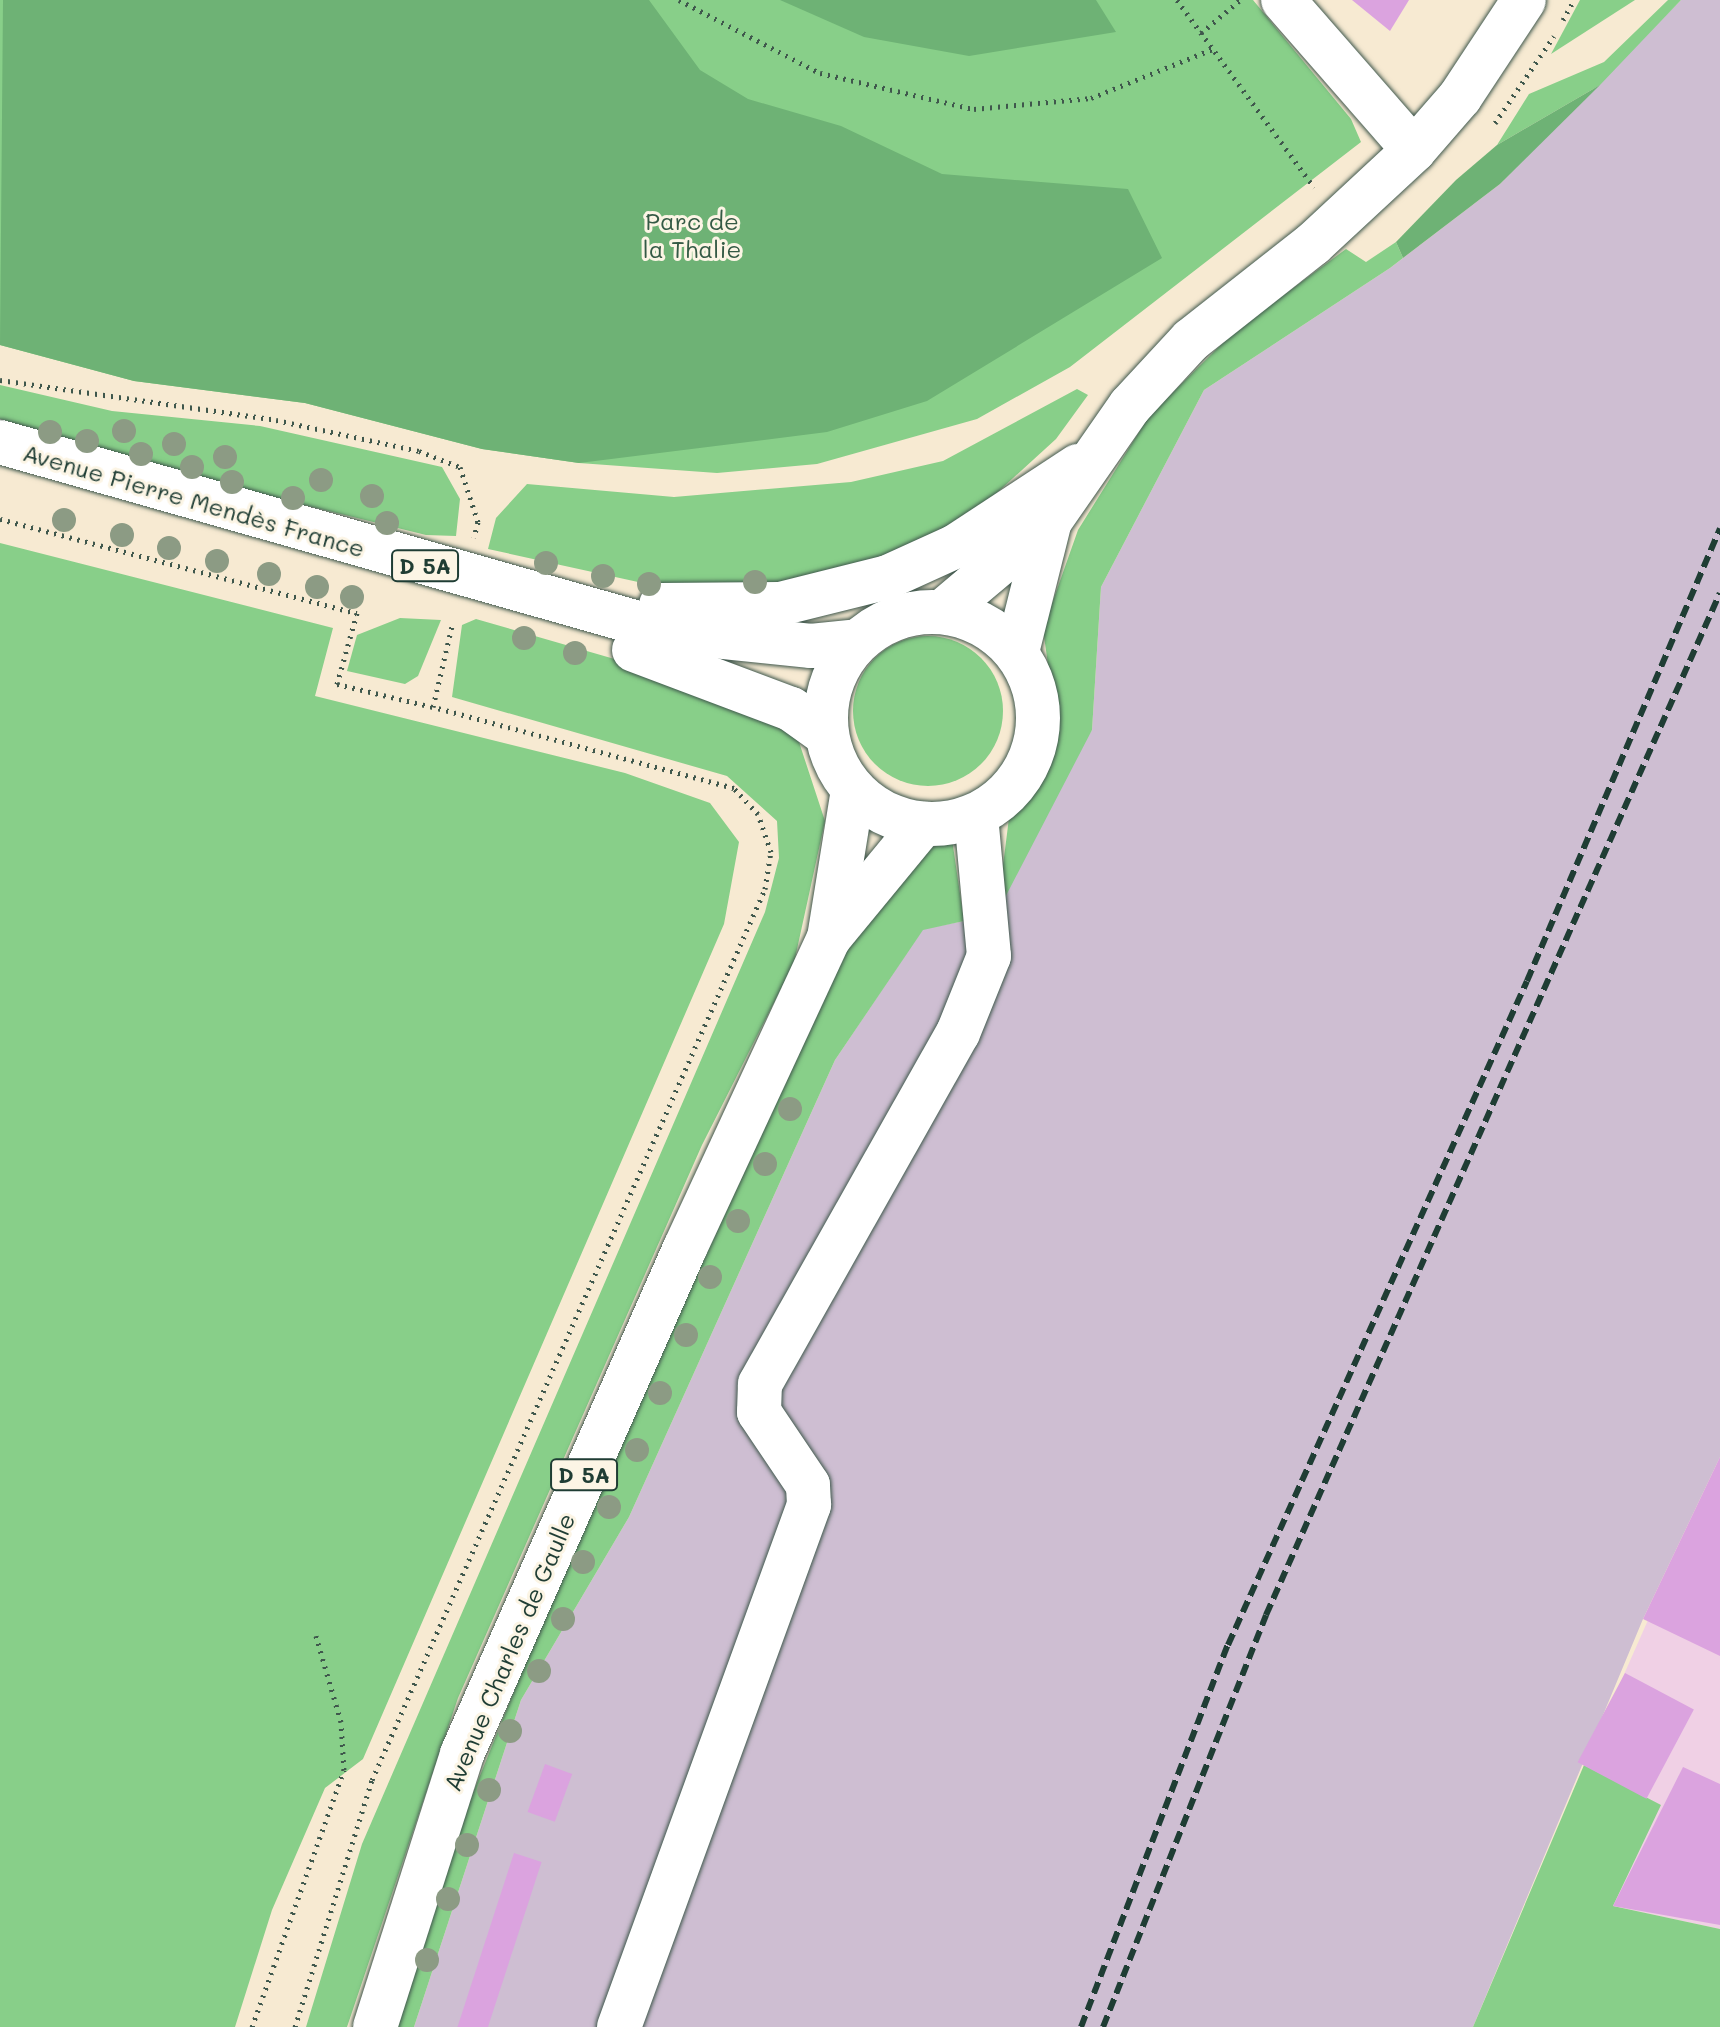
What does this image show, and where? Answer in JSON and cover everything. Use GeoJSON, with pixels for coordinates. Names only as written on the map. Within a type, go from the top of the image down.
{"type":"FeatureCollection","features":[{"type":"Feature","properties":{"kind":"main road"},"geometry":{"type":"LineString","coordinates":[[1283,0],[1414,150]]}},
{"type":"Feature","properties":{"kind":"main road"},"geometry":{"type":"LineString","coordinates":[[942,612],[1050,521],[1093,456],[1191,340],[1313,244],[1414,150],[1475,76],[1524,0]]}},
{"type":"Feature","properties":{"kind":"main road","name":"Avenue Pierre Mendès France"},"geometry":{"type":"LineString","coordinates":[[0,442],[412,563],[666,631],[811,646],[858,641],[912,613],[942,612],[984,624],[1017,652],[1033,681],[1036,744],[1003,798],[976,816],[923,824],[897,819],[853,790],[826,734],[791,709],[685,663],[0,474]]}},
{"type":"Feature","properties":{"kind":"main road"},"geometry":{"type":"LineString","coordinates":[[412,563],[648,604],[780,604],[888,577],[956,546],[1093,456]]}},
{"type":"Feature","properties":{"kind":"main road"},"geometry":{"type":"LineString","coordinates":[[1017,652],[1050,521]]}},
{"type":"Feature","properties":{"kind":"main road","name":"Avenue Pierre Mendès France"},"geometry":{"type":"LineString","coordinates":[[826,734],[831,683],[858,641]]}},
{"type":"Feature","properties":{"kind":"main road","name":"Avenue Charles de Gaulle"},"geometry":{"type":"LineString","coordinates":[[375,2027],[462,1754],[829,938],[853,790]]}},
{"type":"Feature","properties":{"kind":"main road"},"geometry":{"type":"LineString","coordinates":[[619,2027],[809,1505],[808,1485],[759,1412],[760,1384],[979,988],[989,946],[976,816]]}},
{"type":"Feature","properties":{"kind":"main road","name":"Avenue Charles de Gaulle"},"geometry":{"type":"LineString","coordinates":[[829,938],[923,824]]}},
{"type":"Feature","properties":{"kind":"path"},"geometry":{"type":"LineString","coordinates":[[679,0],[820,73],[974,109],[1091,98],[1177,70],[1213,49]]}},
{"type":"Feature","properties":{"kind":"path"},"geometry":{"type":"LineString","coordinates":[[1177,0],[1323,200]]}},
{"type":"Feature","properties":{"kind":"path"},"geometry":{"type":"LineString","coordinates":[[1201,33],[1240,0]]}},
{"type":"Feature","properties":{"kind":"path"},"geometry":{"type":"LineString","coordinates":[[0,380],[276,420],[419,451],[460,467],[478,522]]}},
{"type":"Feature","properties":{"kind":"path"},"geometry":{"type":"LineString","coordinates":[[0,519],[357,613],[337,684],[734,788],[758,814],[771,852],[765,889],[372,1780],[295,2027]]}},
{"type":"Feature","properties":{"kind":"path"},"geometry":{"type":"LineString","coordinates":[[433,707],[453,622]]}},
{"type":"Feature","properties":{"kind":"path"},"geometry":{"type":"LineString","coordinates":[[252,2027],[344,1770],[341,1722],[316,1636]]}},
{"type":"Feature","properties":{"kind":"shaded area"},"geometry":{"type":"Polygon","coordinates":[[[1681,0],[1720,0],[1720,1457],[1643,1619],[1473,2027],[414,2027],[521,1700],[629,1517],[835,1060],[923,929],[964,921],[1092,730],[1101,587],[1204,390],[1390,268],[1500,184],[1681,0]]]}},
{"type":"Feature","properties":{"kind":"shaded area"},"geometry":{"type":"Polygon","coordinates":[[[1720,1457],[1720,1929],[1613,1906],[1660,1805],[1584,1765],[1720,1457]]]}},
{"type":"Feature","properties":{"kind":"green space","name":"Parc de la Thalie"},"geometry":{"type":"Polygon","coordinates":[[[0,0],[1253,0],[1351,119],[1361,142],[1070,367],[977,419],[817,464],[717,473],[579,463],[482,449],[305,403],[134,381],[0,345],[0,0]]]}},
{"type":"Feature","properties":{"kind":"green space","name":"Parc de la Thalie"},"geometry":{"type":"Polygon","coordinates":[[[3,0],[649,0],[700,70],[748,99],[841,126],[942,174],[1128,189],[1162,258],[927,401],[827,432],[579,463],[482,449],[305,403],[134,381],[0,345],[3,0]]]}},
{"type":"Feature","properties":{"kind":"green space"},"geometry":{"type":"Polygon","coordinates":[[[780,0],[1096,0],[1116,32],[969,56],[864,37],[780,0]]]}},
{"type":"Feature","properties":{"kind":"green space"},"geometry":{"type":"Polygon","coordinates":[[[1580,0],[1635,0],[1551,54],[1580,0]]]}},
{"type":"Feature","properties":{"kind":"green space"},"geometry":{"type":"Polygon","coordinates":[[[1668,0],[1681,0],[1600,85],[1497,145],[1529,94],[1604,62],[1668,0]]]}},
{"type":"Feature","properties":{"kind":"green space"},"geometry":{"type":"Polygon","coordinates":[[[1600,85],[1500,184],[1403,258],[1396,242],[1456,180],[1497,145],[1600,85]]]}},
{"type":"Feature","properties":{"kind":"green space"},"geometry":{"type":"Polygon","coordinates":[[[1396,242],[1403,258],[1204,390],[1101,587],[1092,730],[997,913],[1010,810],[1034,784],[1058,735],[1043,629],[1078,530],[1149,416],[1235,331],[1346,249],[1366,262],[1396,242]]]}},
{"type":"Feature","properties":{"kind":"green space"},"geometry":{"type":"Polygon","coordinates":[[[0,385],[112,411],[260,426],[442,467],[460,499],[456,536],[426,535],[235,488],[0,419],[0,385]]]}},
{"type":"Feature","properties":{"kind":"green space"},"geometry":{"type":"Polygon","coordinates":[[[1077,389],[1088,395],[1056,439],[966,521],[822,584],[670,589],[488,549],[496,518],[527,484],[674,497],[851,482],[943,461],[1077,389]]]}},
{"type":"Feature","properties":{"kind":"green space"},"geometry":{"type":"Polygon","coordinates":[[[0,543],[333,628],[315,696],[625,773],[710,803],[739,842],[724,924],[363,1759],[325,1788],[272,1910],[235,2027],[0,2027],[0,543]]]}},
{"type":"Feature","properties":{"kind":"green space"},"geometry":{"type":"Polygon","coordinates":[[[400,618],[441,620],[418,676],[405,684],[347,671],[357,635],[400,618]]]}},
{"type":"Feature","properties":{"kind":"green space"},"geometry":{"type":"Polygon","coordinates":[[[476,619],[746,697],[799,742],[825,821],[794,963],[702,1145],[458,1698],[347,2027],[306,2027],[362,1844],[765,912],[779,858],[777,821],[727,776],[452,697],[462,625],[476,619]]]}},
{"type":"Feature","properties":{"kind":"green space"},"geometry":{"type":"Polygon","coordinates":[[[928,636],[957,641],[981,658],[998,682],[1003,711],[998,740],[981,764],[957,781],[928,786],[899,781],[875,764],[858,740],[853,711],[858,682],[875,658],[899,641],[928,636]]]}},
{"type":"Feature","properties":{"kind":"green space"},"geometry":{"type":"Polygon","coordinates":[[[952,839],[964,921],[923,930],[835,1060],[629,1517],[521,1700],[414,2027],[394,2027],[448,1855],[579,1530],[853,936],[928,849],[952,839]]]}},
{"type":"Feature","properties":{"kind":"green space"},"geometry":{"type":"Polygon","coordinates":[[[1584,1765],[1661,1805],[1613,1906],[1720,1929],[1720,2027],[1473,2027],[1584,1765]]]}},
{"type":"Feature","properties":{"kind":"building"},"geometry":{"type":"Polygon","coordinates":[[[1352,0],[1409,0],[1390,31],[1352,0]]]}},
{"type":"Feature","properties":{"kind":"building"},"geometry":{"type":"Polygon","coordinates":[[[1720,1457],[1720,1656],[1643,1619],[1720,1457]]]}},
{"type":"Feature","properties":{"kind":"building"},"geometry":{"type":"Polygon","coordinates":[[[1625,1673],[1694,1710],[1646,1799],[1578,1762],[1625,1673]]]}},
{"type":"Feature","properties":{"kind":"building"},"geometry":{"type":"Polygon","coordinates":[[[545,1764],[572,1774],[555,1822],[528,1812],[545,1764]]]}},
{"type":"Feature","properties":{"kind":"building"},"geometry":{"type":"Polygon","coordinates":[[[1683,1767],[1720,1784],[1720,1925],[1613,1906],[1683,1767]]]}},
{"type":"Feature","properties":{"kind":"building"},"geometry":{"type":"Polygon","coordinates":[[[514,1853],[542,1862],[488,2027],[457,2027],[514,1853]]]}},
{"type":"Feature","properties":{"kind":"railway"},"geometry":{"type":"LineString","coordinates":[[1081,2027],[1228,1645],[1527,981],[1720,528]]}},
{"type":"Feature","properties":{"kind":"railway"},"geometry":{"type":"LineString","coordinates":[[1103,2027],[1266,1615],[1720,593]]}}]}
